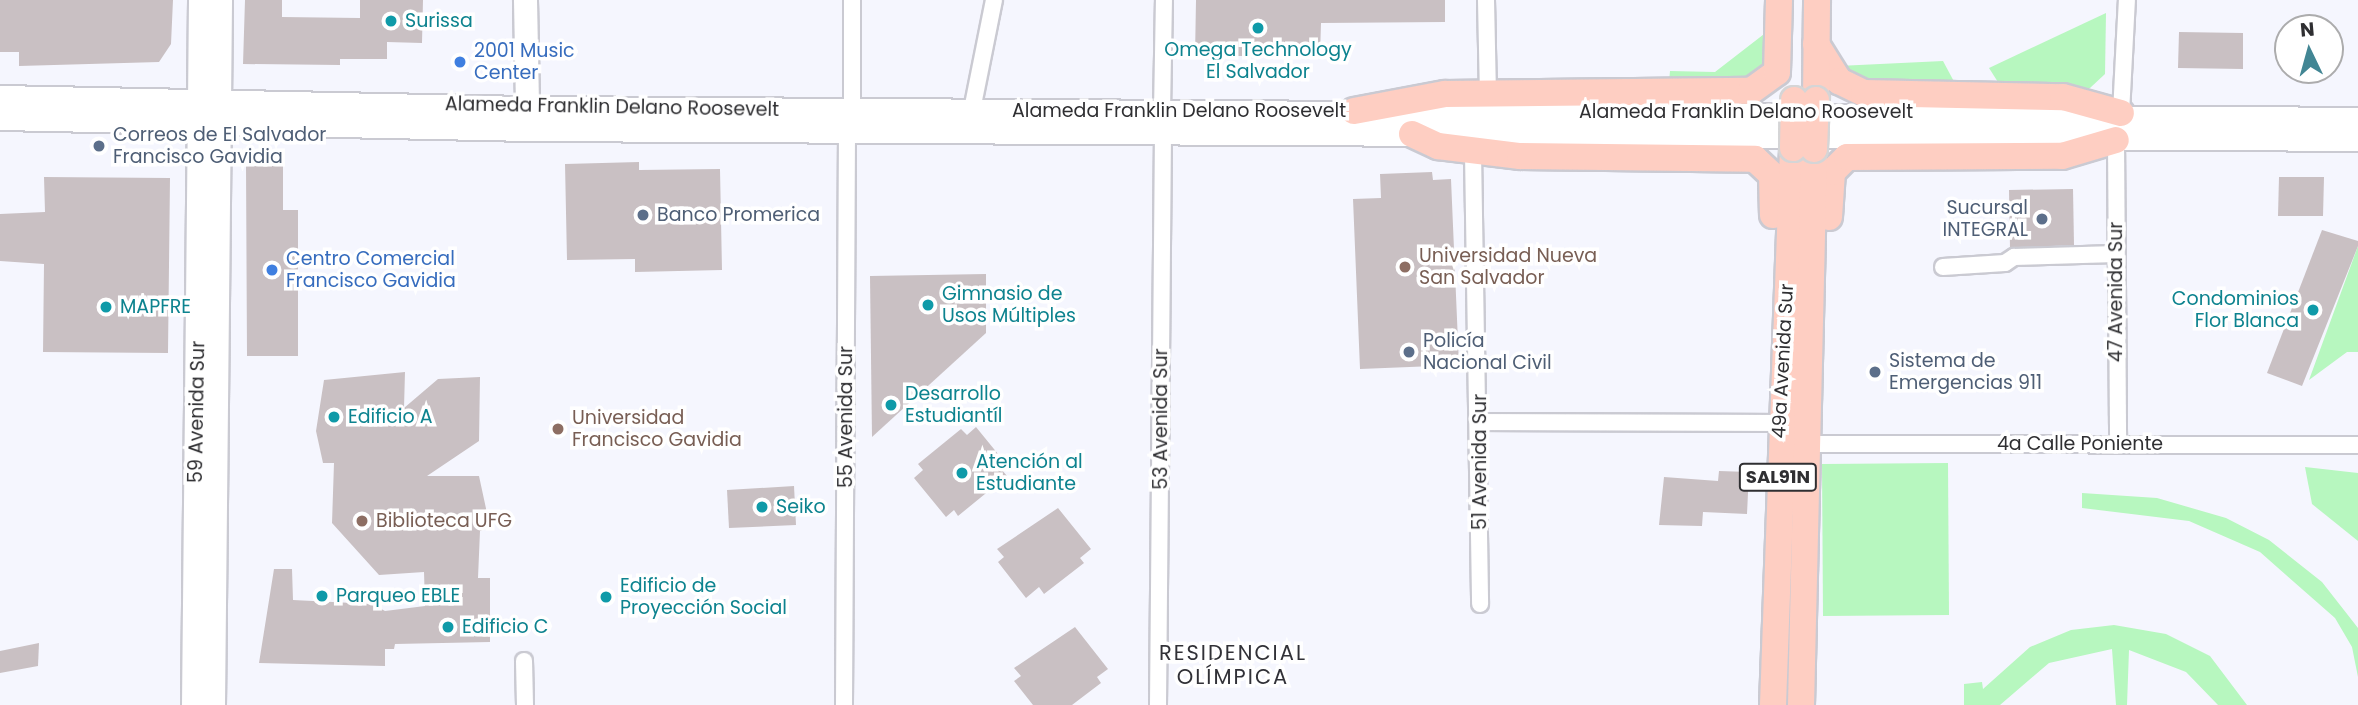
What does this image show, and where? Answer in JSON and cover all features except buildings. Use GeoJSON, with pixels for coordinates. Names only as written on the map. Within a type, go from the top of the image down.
{"type":"FeatureCollection","features":[{"type":"Feature","properties":{"kind":"main road"},"geometry":{"type":"LineString","coordinates":[[200,0],[210,109]]}},
{"type":"Feature","properties":{"kind":"main road"},"geometry":{"type":"LineString","coordinates":[[210,109],[220,0]]}},
{"type":"Feature","properties":{"kind":"main road"},"geometry":{"type":"LineString","coordinates":[[525,0],[527,108]]}},
{"type":"Feature","properties":{"kind":"main road"},"geometry":{"type":"LineString","coordinates":[[1354,111],[1445,94],[1751,91],[1777,72],[1779,0]]}},
{"type":"Feature","properties":{"kind":"main road","name":"SAL91N"},"geometry":{"type":"LineString","coordinates":[[1794,0],[1805,100]]}},
{"type":"Feature","properties":{"kind":"main road","name":"SAL91N"},"geometry":{"type":"LineString","coordinates":[[1805,100],[1816,44],[1817,0]]}},
{"type":"Feature","properties":{"kind":"main road"},"geometry":{"type":"LineString","coordinates":[[1816,44],[1839,81],[1864,93],[2063,97],[2122,113]]}},
{"type":"Feature","properties":{"kind":"main road","name":"Alameda Franklin Delano Roosevelt"},"geometry":{"type":"LineString","coordinates":[[0,97],[210,109],[1163,122],[1354,111],[2122,113],[2358,118]]}},
{"type":"Feature","properties":{"kind":"main road","name":"49a Avenida Sur"},"geometry":{"type":"LineString","coordinates":[[1801,705],[1802,444],[1797,304],[1805,100]]}},
{"type":"Feature","properties":{"kind":"main road","name":"Alameda Franklin Delano Roosevelt"},"geometry":{"type":"LineString","coordinates":[[0,118],[210,109],[527,108],[849,119],[972,110],[1412,134],[2116,140],[2358,139]]}},
{"type":"Feature","properties":{"kind":"main road","name":"59 Avenida Sur"},"geometry":{"type":"LineString","coordinates":[[193,705],[210,109]]}},
{"type":"Feature","properties":{"kind":"main road","name":"59 Avenida Sur"},"geometry":{"type":"LineString","coordinates":[[210,109],[214,705]]}},
{"type":"Feature","properties":{"kind":"main road"},"geometry":{"type":"LineString","coordinates":[[1412,134],[1473,152],[1763,162],[1774,183],[1770,280],[1797,304],[1823,284],[1837,162],[1891,155],[2062,156],[2116,140]]}},
{"type":"Feature","properties":{"kind":"main road","name":"49a Avenida Sur"},"geometry":{"type":"LineString","coordinates":[[1773,705],[1779,423],[1797,304]]}},
{"type":"Feature","properties":{"kind":"street","name":"55 Avenida Sur"},"geometry":{"type":"LineString","coordinates":[[844,705],[852,0]]}},
{"type":"Feature","properties":{"kind":"street"},"geometry":{"type":"LineString","coordinates":[[972,110],[994,0]]}},
{"type":"Feature","properties":{"kind":"street","name":"53 Avenida Sur"},"geometry":{"type":"LineString","coordinates":[[1158,705],[1164,0]]}},
{"type":"Feature","properties":{"kind":"street"},"geometry":{"type":"LineString","coordinates":[[1486,0],[1488,93]]}},
{"type":"Feature","properties":{"kind":"street"},"geometry":{"type":"LineString","coordinates":[[2122,113],[2127,0]]}},
{"type":"Feature","properties":{"kind":"street","name":"47 Avenida Sur"},"geometry":{"type":"LineString","coordinates":[[2116,140],[2118,444]]}},
{"type":"Feature","properties":{"kind":"street","name":"51 Avenida Sur"},"geometry":{"type":"LineString","coordinates":[[1473,152],[1481,422],[1479,604]]}},
{"type":"Feature","properties":{"kind":"street"},"geometry":{"type":"LineString","coordinates":[[1943,267],[2005,263],[2014,257],[2116,254]]}},
{"type":"Feature","properties":{"kind":"street"},"geometry":{"type":"LineString","coordinates":[[1481,422],[1779,423]]}},
{"type":"Feature","properties":{"kind":"street","name":"4a Calle Poniente"},"geometry":{"type":"LineString","coordinates":[[1802,444],[2358,445]]}},
{"type":"Feature","properties":{"kind":"street"},"geometry":{"type":"LineString","coordinates":[[524,661],[525,705]]}},
{"type":"Feature","properties":{"kind":"green space"},"geometry":{"type":"Polygon","coordinates":[[[2106,13],[2105,74],[2090,88],[2003,90],[1989,68],[2106,13]]]}},
{"type":"Feature","properties":{"kind":"green space"},"geometry":{"type":"Polygon","coordinates":[[[1768,31],[1768,63],[1749,80],[1669,82],[1670,71],[1715,72],[1768,31]]]}},
{"type":"Feature","properties":{"kind":"green space"},"geometry":{"type":"Polygon","coordinates":[[[1943,61],[1958,89],[1863,86],[1838,66],[1943,61]]]}},
{"type":"Feature","properties":{"kind":"green space"},"geometry":{"type":"Polygon","coordinates":[[[2358,246],[2358,352],[2347,352],[2309,380],[2358,246]]]}},
{"type":"Feature","properties":{"kind":"green space"},"geometry":{"type":"Polygon","coordinates":[[[1948,463],[1949,615],[1823,616],[1822,464],[1948,463]]]}},
{"type":"Feature","properties":{"kind":"green space"},"geometry":{"type":"Polygon","coordinates":[[[2305,467],[2358,473],[2358,541],[2312,504],[2305,467]]]}},
{"type":"Feature","properties":{"kind":"green space"},"geometry":{"type":"Polygon","coordinates":[[[2082,493],[2157,498],[2226,518],[2269,540],[2322,582],[2358,628],[2358,677],[2352,647],[2335,618],[2260,552],[2189,521],[2082,508],[2082,493]]]}},
{"type":"Feature","properties":{"kind":"green space"},"geometry":{"type":"Polygon","coordinates":[[[2114,625],[2166,634],[2210,656],[2247,705],[2218,705],[2186,672],[2129,650],[2127,705],[2116,705],[2112,649],[2049,663],[2000,705],[1964,705],[1964,684],[1982,682],[1983,689],[2030,647],[2071,630],[2114,625]]]}},
{"type":"Feature","properties":{"kind":"place","name":"Surissa"},"geometry":{"type":"Point","coordinates":[391,21]}},
{"type":"Feature","properties":{"kind":"place","name":"Omega Technology El Salvador"},"geometry":{"type":"Point","coordinates":[1258,28]}},
{"type":"Feature","properties":{"kind":"place","name":"2001 Music Center"},"geometry":{"type":"Point","coordinates":[460,62]}},
{"type":"Feature","properties":{"kind":"place","name":"Correos de El Salvador Francisco Gavidia"},"geometry":{"type":"Point","coordinates":[99,146]}},
{"type":"Feature","properties":{"kind":"place","name":"Banco Promerica"},"geometry":{"type":"Point","coordinates":[643,215]}},
{"type":"Feature","properties":{"kind":"place","name":"Sucursal INTEGRAL"},"geometry":{"type":"Point","coordinates":[2042,219]}},
{"type":"Feature","properties":{"kind":"place","name":"Universidad Nueva San Salvador"},"geometry":{"type":"Point","coordinates":[1405,267]}},
{"type":"Feature","properties":{"kind":"place","name":"Centro Comercial Francisco Gavidia"},"geometry":{"type":"Point","coordinates":[272,270]}},
{"type":"Feature","properties":{"kind":"place","name":"Gimnasio de Usos Múltiples"},"geometry":{"type":"Point","coordinates":[928,305]}},
{"type":"Feature","properties":{"kind":"place","name":"MAPFRE"},"geometry":{"type":"Point","coordinates":[106,307]}},
{"type":"Feature","properties":{"kind":"place","name":"Condominios Flor Blanca"},"geometry":{"type":"Point","coordinates":[2313,310]}},
{"type":"Feature","properties":{"kind":"place","name":"Policía Nacional Civil"},"geometry":{"type":"Point","coordinates":[1409,352]}},
{"type":"Feature","properties":{"kind":"place","name":"Sistema de Emergencias 911"},"geometry":{"type":"Point","coordinates":[1875,372]}},
{"type":"Feature","properties":{"kind":"place","name":"Desarrollo Estudiantíl"},"geometry":{"type":"Point","coordinates":[891,405]}},
{"type":"Feature","properties":{"kind":"place","name":"Edificio A"},"geometry":{"type":"Point","coordinates":[334,417]}},
{"type":"Feature","properties":{"kind":"place","name":"Universidad Francisco Gavidia"},"geometry":{"type":"Point","coordinates":[558,429]}},
{"type":"Feature","properties":{"kind":"place","name":"Atención al Estudiante"},"geometry":{"type":"Point","coordinates":[962,473]}},
{"type":"Feature","properties":{"kind":"place","name":"Seiko"},"geometry":{"type":"Point","coordinates":[762,507]}},
{"type":"Feature","properties":{"kind":"place","name":"Biblioteca UFG"},"geometry":{"type":"Point","coordinates":[362,521]}},
{"type":"Feature","properties":{"kind":"place","name":"Parqueo EBLE"},"geometry":{"type":"Point","coordinates":[322,596]}},
{"type":"Feature","properties":{"kind":"place","name":"Edificio de Proyección Social"},"geometry":{"type":"Point","coordinates":[606,597]}},
{"type":"Feature","properties":{"kind":"place","name":"Edificio C"},"geometry":{"type":"Point","coordinates":[448,627]}},
{"type":"Feature","properties":{"kind":"district","name":"RESIDENCIAL OLÍMPICA"},"geometry":{"type":"Point","coordinates":[1233,665]}}]}
